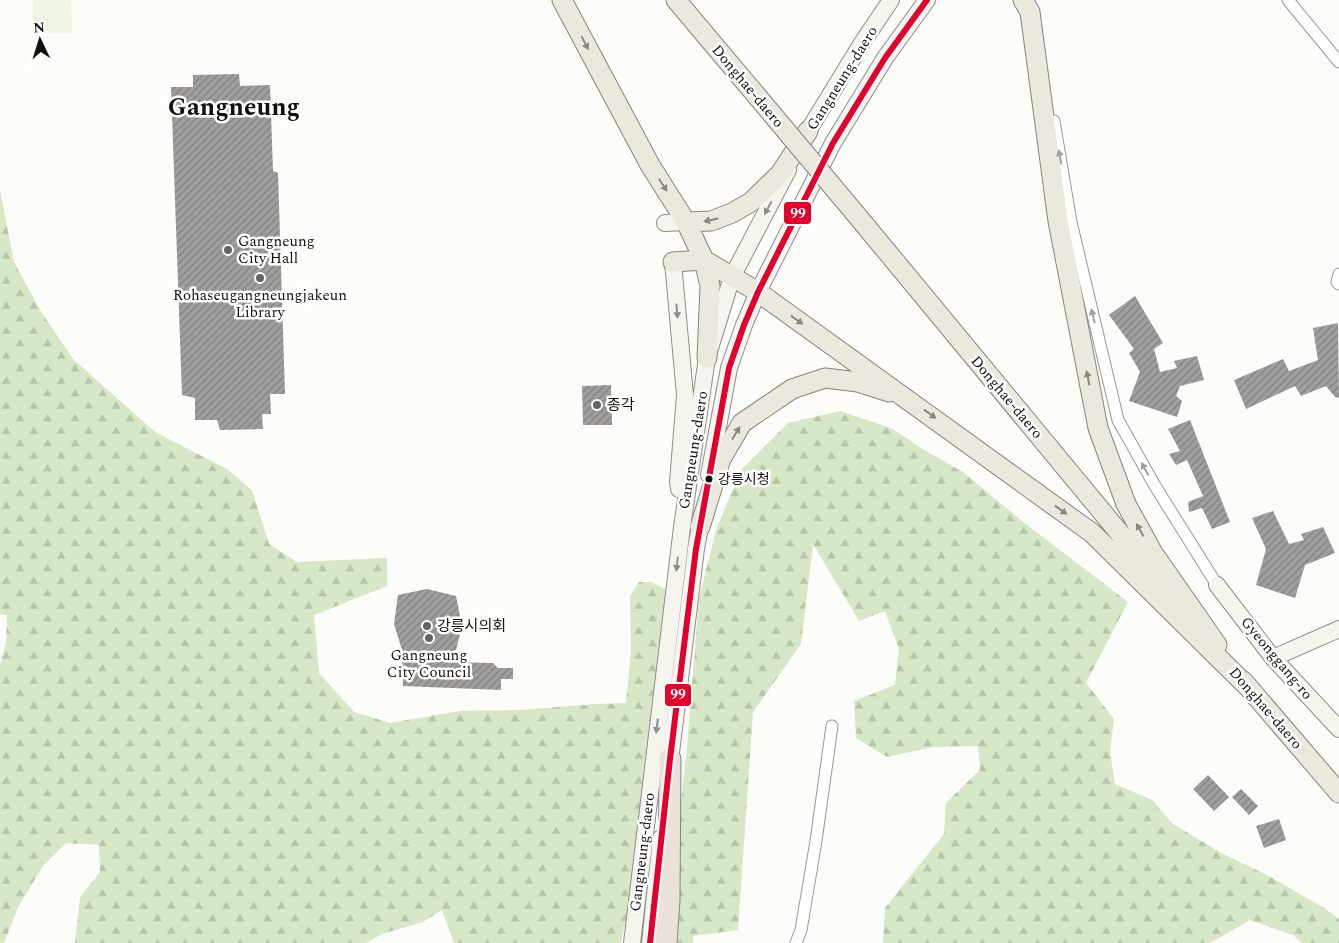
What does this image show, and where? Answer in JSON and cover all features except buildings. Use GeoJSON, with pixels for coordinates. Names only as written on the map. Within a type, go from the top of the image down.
{"type":"FeatureCollection","features":[{"type":"Feature","properties":{"kind":"highway"},"geometry":{"type":"LineString","coordinates":[[666,943],[669,900],[670,760]]}},
{"type":"Feature","properties":{"kind":"main road"},"geometry":{"type":"LineString","coordinates":[[562,0],[650,165],[686,222],[704,260],[710,286],[707,358]]}},
{"type":"Feature","properties":{"kind":"main road","name":"Donghae-daero"},"geometry":{"type":"LineString","coordinates":[[676,0],[1236,673],[1339,793]]}},
{"type":"Feature","properties":{"kind":"main road"},"geometry":{"type":"LineString","coordinates":[[1029,3],[1058,221],[1098,428],[1126,504],[1153,553],[1236,673]]}},
{"type":"Feature","properties":{"kind":"main road"},"geometry":{"type":"LineString","coordinates":[[686,222],[711,222],[732,214],[751,202],[780,174],[808,131]]}},
{"type":"Feature","properties":{"kind":"main road"},"geometry":{"type":"LineString","coordinates":[[673,262],[704,260],[758,292],[905,396],[1092,533],[1251,690]]}},
{"type":"Feature","properties":{"kind":"main road"},"geometry":{"type":"LineString","coordinates":[[691,527],[721,459],[742,423],[792,389],[825,378],[858,382],[905,396]]}},
{"type":"Feature","properties":{"kind":"street","name":"Gangneung-daero"},"geometry":{"type":"LineString","coordinates":[[632,943],[691,527],[707,358],[732,277],[808,131],[891,0]]}},
{"type":"Feature","properties":{"kind":"street","name":"Gangneung-daero"},"geometry":{"type":"LineString","coordinates":[[650,943],[696,549],[691,527],[729,368],[758,292],[833,143],[885,58],[927,0]]}},
{"type":"Feature","properties":{"kind":"street"},"geometry":{"type":"LineString","coordinates":[[1288,0],[1339,62]]}},
{"type":"Feature","properties":{"kind":"street"},"geometry":{"type":"LineString","coordinates":[[1029,3],[1040,42],[1071,222],[1118,420],[1155,486],[1217,585]]}},
{"type":"Feature","properties":{"kind":"street"},"geometry":{"type":"LineString","coordinates":[[665,223],[686,222]]}},
{"type":"Feature","properties":{"kind":"street"},"geometry":{"type":"LineString","coordinates":[[673,262],[685,395],[678,482],[691,527]]}},
{"type":"Feature","properties":{"kind":"street"},"geometry":{"type":"LineString","coordinates":[[1339,274],[1337,282],[1339,284]]}},
{"type":"Feature","properties":{"kind":"street","name":"Gyeonggang-ro"},"geometry":{"type":"LineString","coordinates":[[1217,585],[1273,658],[1339,729]]}},
{"type":"Feature","properties":{"kind":"street"},"geometry":{"type":"LineString","coordinates":[[1273,658],[1339,629]]}},
{"type":"Feature","properties":{"kind":"street"},"geometry":{"type":"LineString","coordinates":[[796,943],[801,930],[816,841],[832,726]]}},
{"type":"Feature","properties":{"kind":"green space"},"geometry":{"type":"Polygon","coordinates":[[[33,0],[71,0],[72,33],[33,34],[33,0]]]}},
{"type":"Feature","properties":{"kind":"green space"},"geometry":{"type":"Polygon","coordinates":[[[0,190],[14,262],[40,310],[73,359],[155,432],[227,469],[252,490],[269,544],[297,562],[387,558],[387,586],[314,615],[319,673],[354,712],[390,723],[460,711],[521,710],[626,703],[631,649],[630,596],[639,582],[651,582],[673,593],[635,879],[621,943],[454,943],[442,910],[423,922],[382,934],[366,943],[75,943],[80,897],[100,872],[99,845],[66,843],[43,866],[18,907],[4,943],[0,943],[0,664],[6,643],[7,615],[0,614],[0,190]]]}},
{"type":"Feature","properties":{"kind":"green space"},"geometry":{"type":"Polygon","coordinates":[[[840,411],[893,429],[924,450],[963,472],[1027,525],[1128,602],[1086,683],[1114,719],[1110,752],[1115,784],[1152,800],[1173,824],[1223,854],[1267,875],[1324,908],[1339,919],[1339,943],[1302,943],[1293,935],[1250,920],[1209,943],[883,943],[885,908],[944,834],[946,803],[980,770],[978,746],[933,747],[887,757],[856,738],[854,701],[895,685],[899,649],[885,611],[859,621],[813,544],[801,644],[753,712],[738,930],[693,936],[693,943],[665,943],[687,747],[699,598],[716,530],[741,470],[788,423],[840,411]]]}},
{"type":"Feature","properties":{"kind":"transit line","name":"99"},"geometry":{"type":"LineString","coordinates":[[650,943],[696,549],[729,368],[758,292],[833,143],[885,58],[927,0]]}},
{"type":"Feature","properties":{"kind":"place","name":"Gangneung City Hall"},"geometry":{"type":"Point","coordinates":[228,250]}},
{"type":"Feature","properties":{"kind":"place","name":"Rohaseugangneungjakeun Library"},"geometry":{"type":"Point","coordinates":[260,278]}},
{"type":"Feature","properties":{"kind":"place","name":"종각"},"geometry":{"type":"Point","coordinates":[597,405]}},
{"type":"Feature","properties":{"kind":"place","name":"강릉시청"},"geometry":{"type":"Point","coordinates":[709,479]}},
{"type":"Feature","properties":{"kind":"place","name":"강릉시의회"},"geometry":{"type":"Point","coordinates":[427,626]}},
{"type":"Feature","properties":{"kind":"place","name":"Gangneung City Council"},"geometry":{"type":"Point","coordinates":[429,638]}},
{"type":"Feature","properties":{"kind":"district","name":"Gangneung"},"geometry":{"type":"Point","coordinates":[234,106]}}]}
